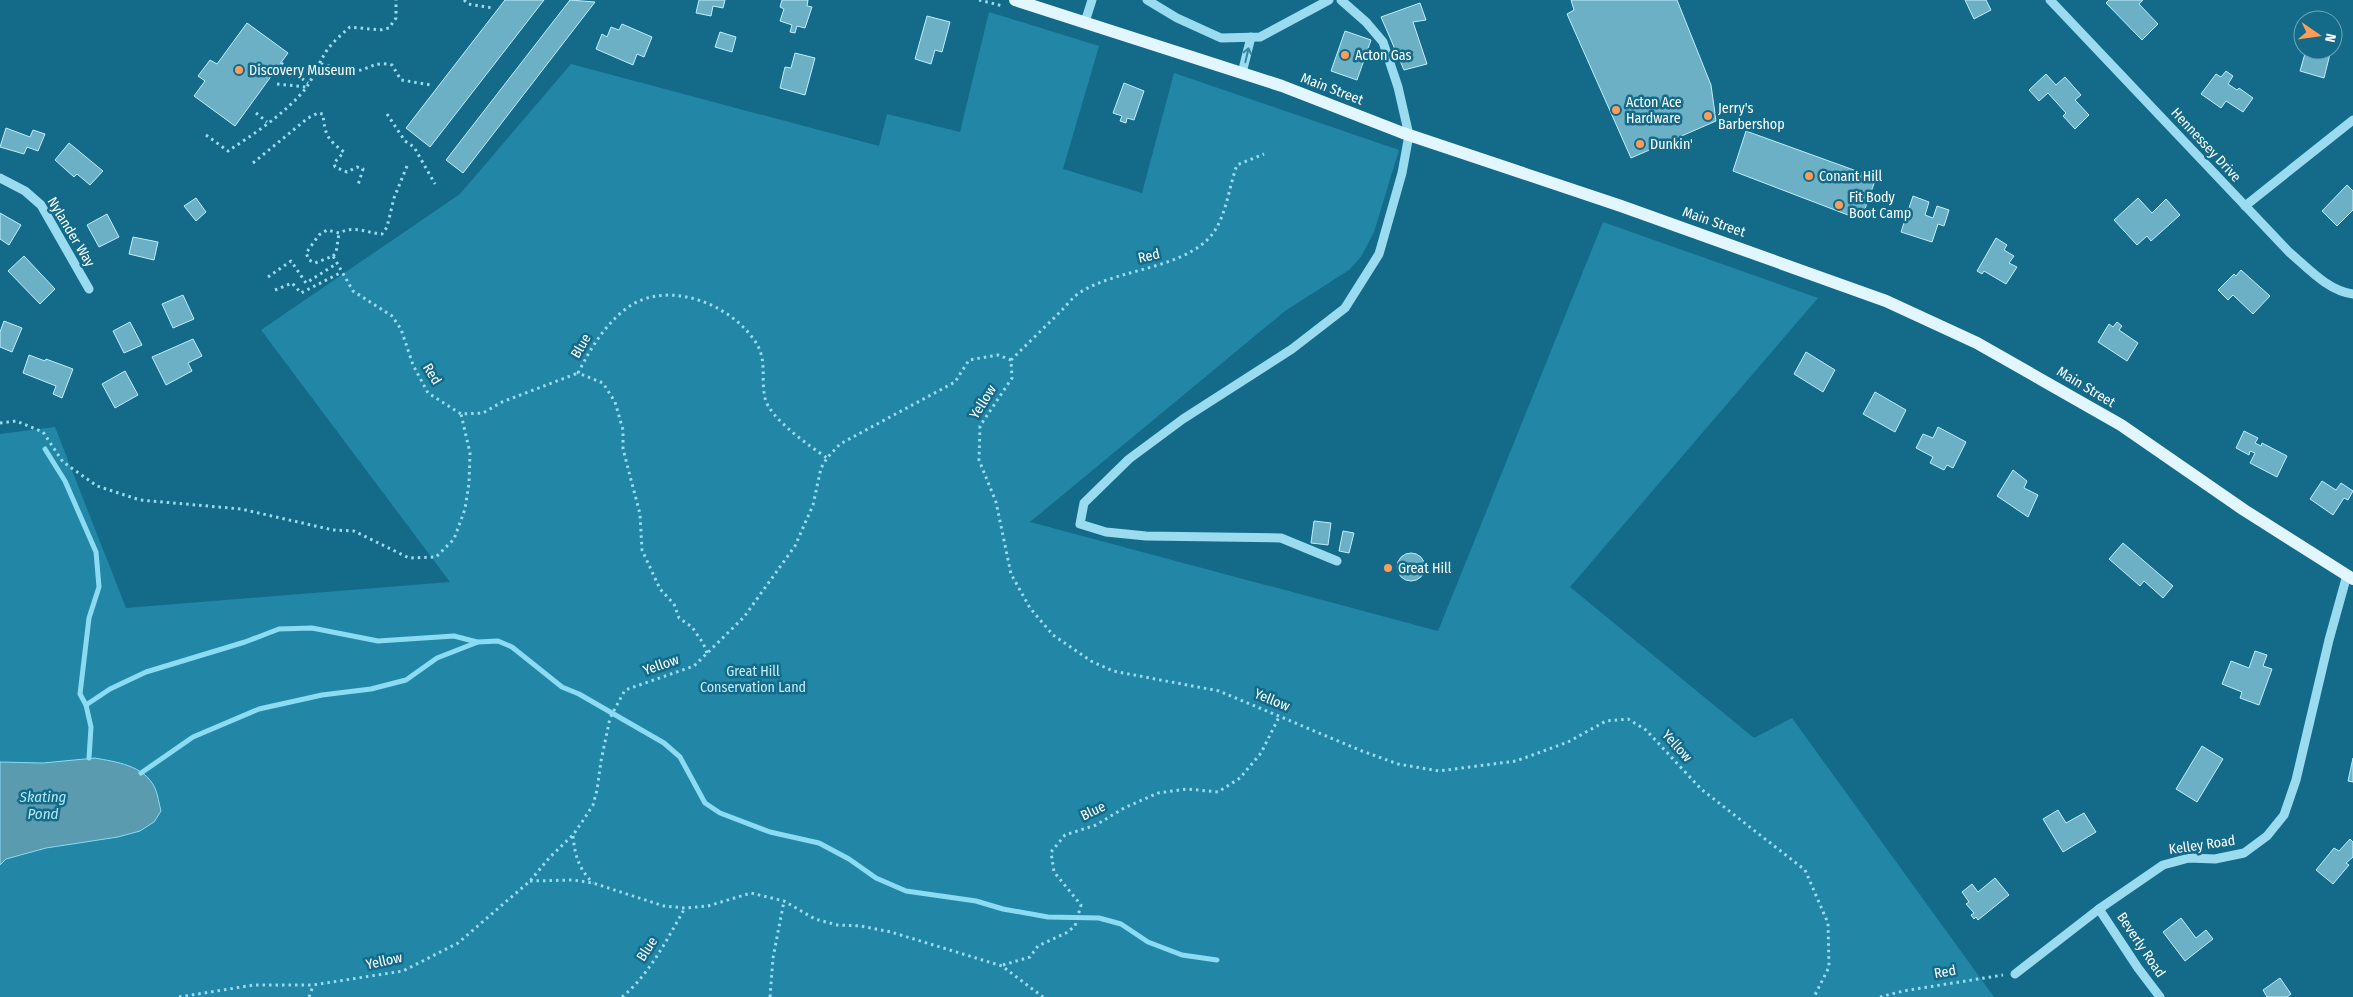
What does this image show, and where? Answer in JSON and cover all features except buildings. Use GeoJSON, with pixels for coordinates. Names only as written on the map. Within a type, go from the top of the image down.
{"type":"FeatureCollection","features":[{"type":"Feature","properties":{"kind":"main road","name":"Main Street"},"geometry":{"type":"LineString","coordinates":[[1013,4],[1085,22],[1242,73],[1409,135],[1499,164],[1827,278],[1934,322],[2023,368],[2120,425],[2244,510],[2350,577]]}},
{"type":"Feature","properties":{"kind":"street"},"geometry":{"type":"LineString","coordinates":[[1085,22],[1092,0]]}},
{"type":"Feature","properties":{"kind":"street"},"geometry":{"type":"LineString","coordinates":[[1146,0],[1177,18],[1221,38],[1260,37],[1330,0]]}},
{"type":"Feature","properties":{"kind":"street"},"geometry":{"type":"LineString","coordinates":[[1337,560],[1281,538],[1146,536],[1106,532],[1080,524],[1084,503],[1130,459],[1183,419],[1292,349],[1345,308],[1379,254],[1402,173],[1409,135],[1398,87],[1383,42],[1366,22],[1342,0]]}},
{"type":"Feature","properties":{"kind":"street","name":"Hennessey Drive"},"geometry":{"type":"LineString","coordinates":[[2050,0],[2289,252],[2323,281],[2344,293],[2353,294]]}},
{"type":"Feature","properties":{"kind":"street"},"geometry":{"type":"LineString","coordinates":[[1242,73],[1251,37]]}},
{"type":"Feature","properties":{"kind":"street"},"geometry":{"type":"LineString","coordinates":[[2245,206],[2353,120]]}},
{"type":"Feature","properties":{"kind":"street","name":"Nylander Way"},"geometry":{"type":"LineString","coordinates":[[0,178],[26,191],[41,205],[89,289]]}},
{"type":"Feature","properties":{"kind":"street","name":"Kelley Road"},"geometry":{"type":"LineString","coordinates":[[2015,974],[2100,909],[2163,865],[2189,858],[2215,859],[2244,853],[2267,836],[2284,815],[2296,780],[2329,640],[2350,577]]}},
{"type":"Feature","properties":{"kind":"street","name":"Beverly Road"},"geometry":{"type":"LineString","coordinates":[[2100,909],[2138,968],[2160,997]]}},
{"type":"Feature","properties":{"kind":"path"},"geometry":{"type":"LineString","coordinates":[[206,135],[228,151],[288,106],[308,85],[321,64],[324,55],[336,39],[350,27],[380,30],[389,28],[396,18],[396,0]]}},
{"type":"Feature","properties":{"kind":"path"},"geometry":{"type":"LineString","coordinates":[[464,0],[468,4],[493,8]]}},
{"type":"Feature","properties":{"kind":"path"},"geometry":{"type":"LineString","coordinates":[[979,0],[1013,4]]}},
{"type":"Feature","properties":{"kind":"path"},"geometry":{"type":"LineString","coordinates":[[281,62],[308,85]]}},
{"type":"Feature","properties":{"kind":"path"},"geometry":{"type":"LineString","coordinates":[[321,64],[355,71],[373,64],[392,65],[402,80],[431,85]]}},
{"type":"Feature","properties":{"kind":"path"},"geometry":{"type":"LineString","coordinates":[[277,84],[308,85]]}},
{"type":"Feature","properties":{"kind":"path"},"geometry":{"type":"LineString","coordinates":[[256,112],[267,122]]}},
{"type":"Feature","properties":{"kind":"path"},"geometry":{"type":"LineString","coordinates":[[253,163],[287,138],[308,118],[318,113],[323,114],[326,135],[344,152],[334,163],[335,167],[347,172],[357,167],[363,169],[358,185]]}},
{"type":"Feature","properties":{"kind":"path"},"geometry":{"type":"LineString","coordinates":[[387,114],[405,141],[414,147],[435,184]]}},
{"type":"Feature","properties":{"kind":"path","name":"Red"},"geometry":{"type":"LineString","coordinates":[[1011,360],[1078,294],[1115,276],[1171,262],[1192,252],[1219,225],[1237,165],[1264,154]]}},
{"type":"Feature","properties":{"kind":"path"},"geometry":{"type":"LineString","coordinates":[[339,233],[336,253],[333,256],[315,263],[308,260],[306,254],[319,235],[327,230],[339,233],[344,230],[359,228],[382,234],[387,227],[394,198],[407,166]]}},
{"type":"Feature","properties":{"kind":"path","name":"Red"},"geometry":{"type":"LineString","coordinates":[[333,256],[353,292],[392,316],[401,329],[413,365],[428,393],[461,414]]}},
{"type":"Feature","properties":{"kind":"path"},"geometry":{"type":"LineString","coordinates":[[268,277],[291,261],[306,283],[336,264]]}},
{"type":"Feature","properties":{"kind":"path"},"geometry":{"type":"LineString","coordinates":[[275,290],[292,283],[301,293],[342,272]]}},
{"type":"Feature","properties":{"kind":"path","name":"Blue"},"geometry":{"type":"LineString","coordinates":[[707,653],[692,627],[679,618],[674,604],[660,589],[642,550],[640,514],[622,449],[623,430],[615,402],[603,383],[578,373],[598,336],[622,311],[639,300],[656,296],[697,299],[719,308],[740,322],[754,338],[764,358],[765,400],[776,416],[803,442],[827,458]]}},
{"type":"Feature","properties":{"kind":"path","name":"Yellow"},"geometry":{"type":"LineString","coordinates":[[179,997],[254,985],[313,985],[403,971],[458,943],[530,881],[550,857],[573,835],[593,806],[610,718],[625,690],[694,666],[744,617],[795,546],[813,506],[821,468],[827,458],[840,444],[848,439],[955,382],[969,360],[998,355],[1011,360],[1012,378],[980,426],[979,460],[996,502],[1011,574],[1030,608],[1053,635],[1098,664],[1113,671],[1219,691],[1398,764],[1439,771],[1516,762],[1568,742],[1606,721],[1628,720],[1646,730],[1701,789],[1804,870],[1828,923],[1829,967],[1814,997]]}},
{"type":"Feature","properties":{"kind":"path"},"geometry":{"type":"LineString","coordinates":[[0,423],[16,420],[43,432],[63,462],[97,486],[140,500],[241,509],[333,530],[354,530],[409,558],[436,557],[454,539],[465,509],[469,483],[470,453],[461,414],[483,414],[502,402],[578,373]]}},
{"type":"Feature","properties":{"kind":"path","name":"Blue"},"geometry":{"type":"LineString","coordinates":[[1002,966],[1030,957],[1038,946],[1076,926],[1081,906],[1054,872],[1051,852],[1065,835],[1096,825],[1124,808],[1158,793],[1187,790],[1218,792],[1240,778],[1256,759],[1280,715]]}},
{"type":"Feature","properties":{"kind":"path"},"geometry":{"type":"LineString","coordinates":[[573,835],[576,858],[582,872],[593,883]]}},
{"type":"Feature","properties":{"kind":"path"},"geometry":{"type":"LineString","coordinates":[[530,881],[573,880],[593,883],[664,906],[685,908],[708,906],[750,892],[784,901],[816,919],[837,926],[861,926],[891,932],[1002,966],[1043,997]]}},
{"type":"Feature","properties":{"kind":"path"},"geometry":{"type":"LineString","coordinates":[[770,997],[773,958],[784,901]]}},
{"type":"Feature","properties":{"kind":"path","name":"Blue"},"geometry":{"type":"LineString","coordinates":[[622,997],[634,987],[657,956],[685,908]]}},
{"type":"Feature","properties":{"kind":"path","name":"Red"},"geometry":{"type":"LineString","coordinates":[[1880,997],[1958,981],[2015,974]]}},
{"type":"Feature","properties":{"kind":"path"},"geometry":{"type":"LineString","coordinates":[[310,997],[313,985]]}},
{"type":"Feature","properties":{"kind":"green space","name":"Great Hill Conservation Land"},"geometry":{"type":"Polygon","coordinates":[[[989,12],[1099,46],[1063,169],[1142,193],[1174,73],[1399,150],[1374,232],[1361,257],[1349,270],[1285,311],[1030,522],[1438,631],[1603,222],[1818,298],[1570,587],[1754,738],[1792,718],[1994,997],[0,997],[0,434],[55,427],[126,608],[450,582],[261,330],[460,194],[571,64],[879,146],[887,114],[960,132],[989,12]]]}},
{"type":"Feature","properties":{"kind":"water","name":"Skating Pond"},"geometry":{"type":"Polygon","coordinates":[[[95,758],[137,769],[150,780],[155,788],[161,811],[154,822],[140,831],[118,837],[46,848],[6,859],[0,865],[0,762],[43,763],[95,758]]]}},
{"type":"Feature","properties":{"kind":"waterway"},"geometry":{"type":"LineString","coordinates":[[45,449],[65,481],[96,552],[99,587],[89,618],[80,694],[86,705],[91,727],[89,758]]}},
{"type":"Feature","properties":{"kind":"waterway"},"geometry":{"type":"LineString","coordinates":[[86,705],[110,689],[146,672],[245,642],[279,629],[312,628],[378,641],[454,636],[477,642]]}},
{"type":"Feature","properties":{"kind":"waterway"},"geometry":{"type":"LineString","coordinates":[[141,773],[193,737],[259,709],[322,695],[371,689],[406,680],[437,658],[478,642],[498,641],[512,647],[562,687],[579,694],[664,743],[680,757],[705,803],[720,813],[770,832],[819,843],[849,859],[876,878],[906,891],[976,901],[1003,909],[1048,917],[1099,918],[1121,924],[1148,942],[1182,955],[1217,960]]}},
{"type":"Feature","properties":{"kind":"place","name":"Acton Gas"},"geometry":{"type":"Point","coordinates":[1345,55]}},
{"type":"Feature","properties":{"kind":"place","name":"Discovery Museum"},"geometry":{"type":"Point","coordinates":[239,70]}},
{"type":"Feature","properties":{"kind":"place","name":"Acton Ace Hardware"},"geometry":{"type":"Point","coordinates":[1616,110]}},
{"type":"Feature","properties":{"kind":"place","name":"Jerry's Barbershop"},"geometry":{"type":"Point","coordinates":[1708,116]}},
{"type":"Feature","properties":{"kind":"place","name":"Dunkin'"},"geometry":{"type":"Point","coordinates":[1640,144]}},
{"type":"Feature","properties":{"kind":"place","name":"Conant Hill"},"geometry":{"type":"Point","coordinates":[1809,176]}},
{"type":"Feature","properties":{"kind":"place","name":"Fit Body Boot Camp"},"geometry":{"type":"Point","coordinates":[1839,205]}},
{"type":"Feature","properties":{"kind":"place","name":"Great Hill"},"geometry":{"type":"Point","coordinates":[1388,568]}}]}
